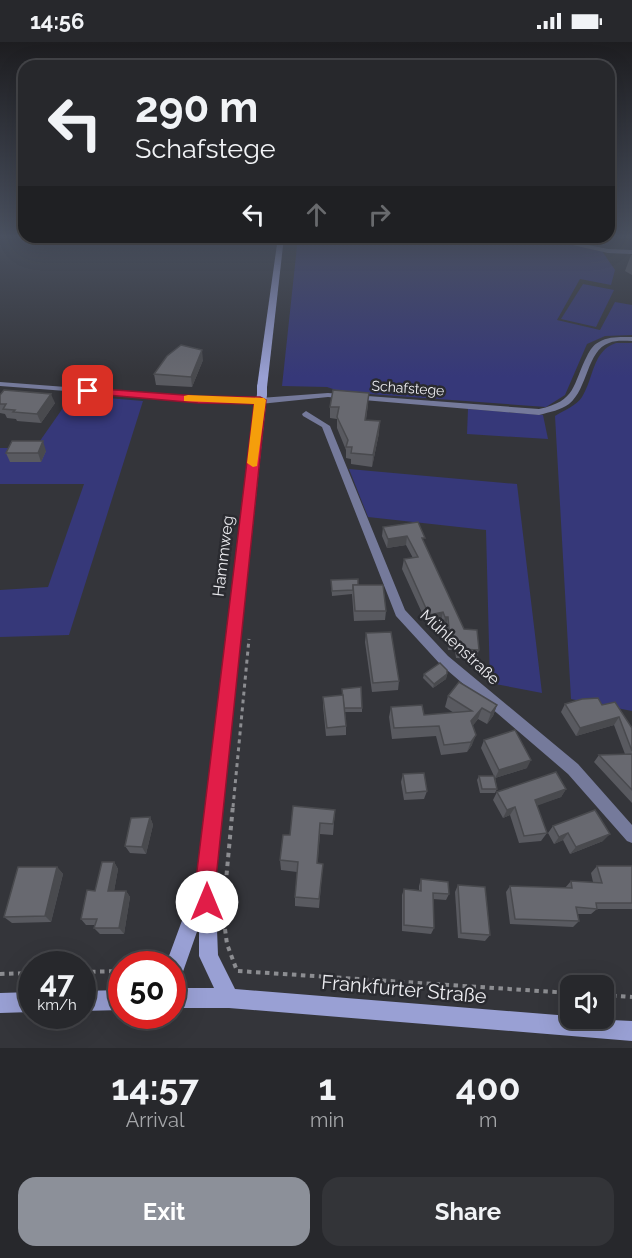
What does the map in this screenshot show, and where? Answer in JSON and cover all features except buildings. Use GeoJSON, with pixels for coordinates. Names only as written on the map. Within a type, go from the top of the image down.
{"type":"FeatureCollection","features":[{"type":"Feature","properties":{"kind":"main road","name":"Hammweg"},"geometry":{"type":"LineString","coordinates":[[229,998],[209,956],[206,879],[275,283]]}},
{"type":"Feature","properties":{"kind":"main road","name":"Hammweg"},"geometry":{"type":"LineString","coordinates":[[181,951],[206,879]]}},
{"type":"Feature","properties":{"kind":"main road","name":"Frankfurter Straße"},"geometry":{"type":"LineString","coordinates":[[186,998],[229,998],[632,1031]]}},
{"type":"Feature","properties":{"kind":"main road"},"geometry":{"type":"LineString","coordinates":[[0,1003],[18,1002]]}},
{"type":"Feature","properties":{"kind":"street","name":"Schafstege"},"geometry":{"type":"LineString","coordinates":[[0,384],[198,399],[261,394],[328,395],[539,412],[556,409],[572,399],[593,351],[599,344],[613,339],[632,339]]}},
{"type":"Feature","properties":{"kind":"street","name":"Mühlenstraße"},"geometry":{"type":"LineString","coordinates":[[306,414],[326,426],[400,613],[444,660],[573,769],[632,836]]}},
{"type":"Feature","properties":{"kind":"path"},"geometry":{"type":"LineString","coordinates":[[224,904],[249,634]]}},
{"type":"Feature","properties":{"kind":"path"},"geometry":{"type":"LineString","coordinates":[[224,925],[227,944],[237,971]]}},
{"type":"Feature","properties":{"kind":"path"},"geometry":{"type":"LineString","coordinates":[[216,970],[560,992]]}},
{"type":"Feature","properties":{"kind":"path"},"geometry":{"type":"LineString","coordinates":[[0,974],[18,974]]}},
{"type":"Feature","properties":{"kind":"path"},"geometry":{"type":"LineString","coordinates":[[614,996],[632,997]]}},
{"type":"Feature","properties":{"kind":"shaded area"},"geometry":{"type":"Polygon","coordinates":[[[293,283],[578,283],[557,320],[600,330],[615,302],[632,305],[632,335],[605,336],[587,344],[565,395],[546,407],[342,392],[327,387],[282,386],[293,283]]]}},
{"type":"Feature","properties":{"kind":"shaded area"},"geometry":{"type":"Polygon","coordinates":[[[583,284],[614,290],[596,327],[561,319],[583,284]]]}},
{"type":"Feature","properties":{"kind":"shaded area"},"geometry":{"type":"Polygon","coordinates":[[[616,343],[632,343],[632,711],[571,699],[555,416],[580,400],[602,352],[616,343]]]}},
{"type":"Feature","properties":{"kind":"shaded area"},"geometry":{"type":"Polygon","coordinates":[[[72,395],[143,401],[69,635],[0,637],[0,590],[48,587],[84,484],[0,484],[0,448],[35,448],[72,395]]]}},
{"type":"Feature","properties":{"kind":"shaded area"},"geometry":{"type":"Polygon","coordinates":[[[468,409],[543,415],[548,439],[467,434],[468,409]]]}},
{"type":"Feature","properties":{"kind":"shaded area"},"geometry":{"type":"Polygon","coordinates":[[[349,469],[517,484],[542,693],[490,683],[486,530],[368,517],[349,469]]]}},
{"type":"Feature","properties":{"kind":"slow traffic"},"geometry":{"type":"LineString","coordinates":[[188,399],[260,400],[253,463]]}},
{"type":"Feature","properties":{"kind":"route"},"geometry":{"type":"LineString","coordinates":[[88,391],[198,399],[260,400],[206,879],[207,902]]}}]}
